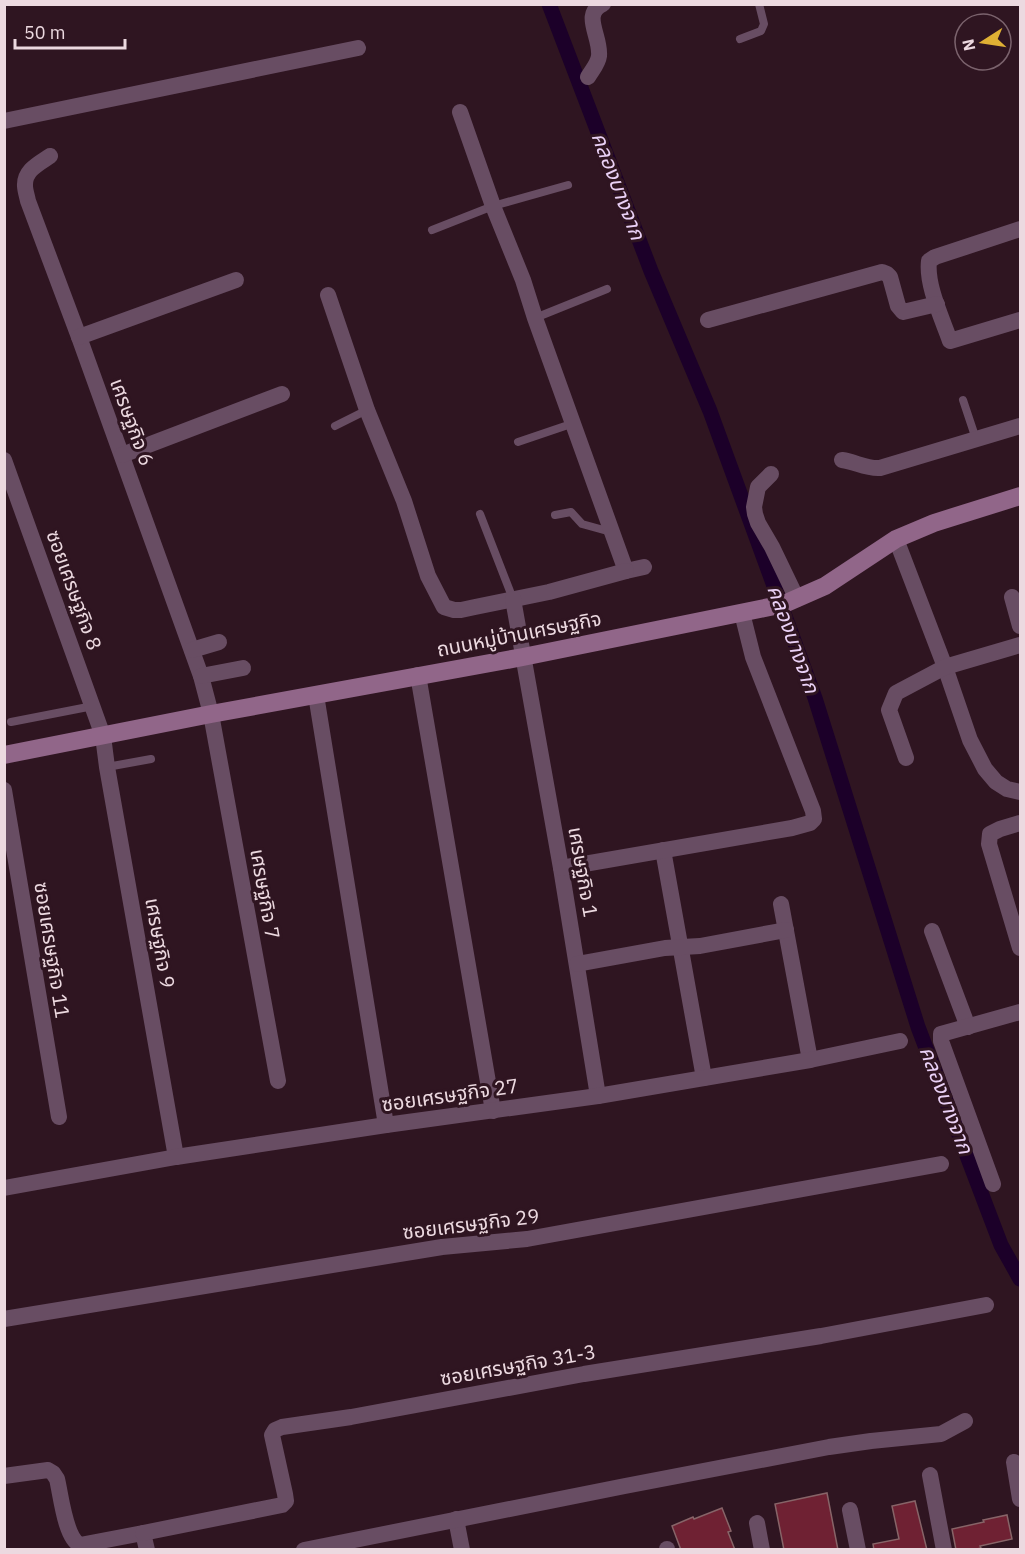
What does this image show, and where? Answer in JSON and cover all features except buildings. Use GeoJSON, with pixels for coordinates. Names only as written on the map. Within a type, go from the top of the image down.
{"type":"FeatureCollection","features":[{"type":"Feature","properties":{"kind":"street"},"geometry":{"type":"LineString","coordinates":[[588,77],[596,64],[599,53],[592,13],[603,4]]}},
{"type":"Feature","properties":{"kind":"street"},"geometry":{"type":"LineString","coordinates":[[4,121],[358,48]]}},
{"type":"Feature","properties":{"kind":"street"},"geometry":{"type":"LineString","coordinates":[[460,112],[523,280],[610,532],[626,571]]}},
{"type":"Feature","properties":{"kind":"street","name":"เศรษฐกิจ 6"},"geometry":{"type":"LineString","coordinates":[[50,156],[31,169],[27,176],[24,185],[28,201],[192,650],[211,714]]}},
{"type":"Feature","properties":{"kind":"street"},"geometry":{"type":"LineString","coordinates":[[1020,229],[932,258],[928,267],[937,304],[950,341],[1020,320]]}},
{"type":"Feature","properties":{"kind":"street"},"geometry":{"type":"LineString","coordinates":[[708,320],[882,272],[890,277],[898,306],[903,312],[937,304]]}},
{"type":"Feature","properties":{"kind":"street"},"geometry":{"type":"LineString","coordinates":[[79,337],[236,280]]}},
{"type":"Feature","properties":{"kind":"street"},"geometry":{"type":"LineString","coordinates":[[328,295],[368,410],[404,501],[428,576],[444,607],[461,610],[644,567]]}},
{"type":"Feature","properties":{"kind":"street"},"geometry":{"type":"LineString","coordinates":[[122,455],[282,394]]}},
{"type":"Feature","properties":{"kind":"street"},"geometry":{"type":"LineString","coordinates":[[842,460],[880,468],[1020,426]]}},
{"type":"Feature","properties":{"kind":"street","name":"ซอยเศรษฐกิจ 8"},"geometry":{"type":"LineString","coordinates":[[4,460],[103,735]]}},
{"type":"Feature","properties":{"kind":"street"},"geometry":{"type":"LineString","coordinates":[[771,474],[758,488],[755,514],[772,546],[791,602]]}},
{"type":"Feature","properties":{"kind":"street","name":"ถนนหมู่บ้านเศรษฐกิจ"},"geometry":{"type":"LineString","coordinates":[[4,755],[211,714],[523,657],[791,602],[825,586],[896,539],[933,524],[1020,496]]}},
{"type":"Feature","properties":{"kind":"street"},"geometry":{"type":"LineString","coordinates":[[896,539],[970,740],[985,769],[996,782],[1007,789],[1020,792]]}},
{"type":"Feature","properties":{"kind":"street"},"geometry":{"type":"LineString","coordinates":[[1012,597],[1020,626]]}},
{"type":"Feature","properties":{"kind":"street","name":"เศรษฐกิจ 1"},"geometry":{"type":"LineString","coordinates":[[513,599],[561,868],[598,1096]]}},
{"type":"Feature","properties":{"kind":"street"},"geometry":{"type":"LineString","coordinates":[[561,868],[792,828],[810,823],[814,819],[813,811],[753,657],[749,612]]}},
{"type":"Feature","properties":{"kind":"street"},"geometry":{"type":"LineString","coordinates":[[192,650],[219,642]]}},
{"type":"Feature","properties":{"kind":"street"},"geometry":{"type":"LineString","coordinates":[[906,758],[889,710],[896,693],[945,667],[1020,645]]}},
{"type":"Feature","properties":{"kind":"street"},"geometry":{"type":"LineString","coordinates":[[201,676],[243,668]]}},
{"type":"Feature","properties":{"kind":"street"},"geometry":{"type":"LineString","coordinates":[[418,675],[493,1111]]}},
{"type":"Feature","properties":{"kind":"street"},"geometry":{"type":"LineString","coordinates":[[316,695],[386,1125]]}},
{"type":"Feature","properties":{"kind":"street","name":"เศรษฐกิจ 7"},"geometry":{"type":"LineString","coordinates":[[211,714],[278,1081]]}},
{"type":"Feature","properties":{"kind":"street","name":"เศรษฐกิจ 9"},"geometry":{"type":"LineString","coordinates":[[103,735],[176,1157]]}},
{"type":"Feature","properties":{"kind":"street","name":"ซอยเศรษฐกิจ 11"},"geometry":{"type":"LineString","coordinates":[[4,790],[58,1117]]}},
{"type":"Feature","properties":{"kind":"street"},"geometry":{"type":"LineString","coordinates":[[1020,823],[990,834],[989,844],[1020,948]]}},
{"type":"Feature","properties":{"kind":"street"},"geometry":{"type":"LineString","coordinates":[[663,850],[704,1078]]}},
{"type":"Feature","properties":{"kind":"street"},"geometry":{"type":"LineString","coordinates":[[781,904],[810,1060]]}},
{"type":"Feature","properties":{"kind":"street"},"geometry":{"type":"LineString","coordinates":[[577,963],[666,948],[700,946],[786,930]]}},
{"type":"Feature","properties":{"kind":"street"},"geometry":{"type":"LineString","coordinates":[[932,931],[968,1027]]}},
{"type":"Feature","properties":{"kind":"street"},"geometry":{"type":"LineString","coordinates":[[993,1184],[941,1041],[941,1034],[1020,1012]]}},
{"type":"Feature","properties":{"kind":"street","name":"ซอยเศรษฐกิจ 27"},"geometry":{"type":"LineString","coordinates":[[4,1188],[176,1157],[598,1096],[810,1060],[900,1041]]}},
{"type":"Feature","properties":{"kind":"street","name":"ซอยเศรษฐกิจ 29"},"geometry":{"type":"LineString","coordinates":[[4,1319],[442,1247],[527,1239],[941,1164]]}},
{"type":"Feature","properties":{"kind":"street","name":"ซอยเศรษฐกิจ 31-3"},"geometry":{"type":"LineString","coordinates":[[4,1476],[48,1470],[53,1473],[57,1479],[69,1534],[74,1543],[80,1545],[145,1541],[286,1501],[272,1435],[275,1430],[282,1427],[351,1417],[584,1374],[821,1336],[986,1305]]}},
{"type":"Feature","properties":{"kind":"street"},"geometry":{"type":"LineString","coordinates":[[304,1550],[829,1447],[941,1434],[965,1421]]}},
{"type":"Feature","properties":{"kind":"street"},"geometry":{"type":"LineString","coordinates":[[1014,1462],[1020,1499]]}},
{"type":"Feature","properties":{"kind":"street"},"geometry":{"type":"LineString","coordinates":[[930,1475],[944,1550]]}},
{"type":"Feature","properties":{"kind":"street"},"geometry":{"type":"LineString","coordinates":[[850,1510],[858,1550]]}},
{"type":"Feature","properties":{"kind":"street"},"geometry":{"type":"LineString","coordinates":[[456,1519],[462,1550]]}},
{"type":"Feature","properties":{"kind":"street"},"geometry":{"type":"LineString","coordinates":[[757,1523],[762,1550]]}},
{"type":"Feature","properties":{"kind":"lane"},"geometry":{"type":"LineString","coordinates":[[740,39],[761,31],[764,24],[759,4]]}},
{"type":"Feature","properties":{"kind":"lane"},"geometry":{"type":"LineString","coordinates":[[432,230],[494,206],[568,185]]}},
{"type":"Feature","properties":{"kind":"lane"},"geometry":{"type":"LineString","coordinates":[[535,318],[607,289]]}},
{"type":"Feature","properties":{"kind":"lane"},"geometry":{"type":"LineString","coordinates":[[963,400],[976,439]]}},
{"type":"Feature","properties":{"kind":"lane"},"geometry":{"type":"LineString","coordinates":[[335,426],[368,410]]}},
{"type":"Feature","properties":{"kind":"lane"},"geometry":{"type":"LineString","coordinates":[[518,442],[574,423]]}},
{"type":"Feature","properties":{"kind":"lane"},"geometry":{"type":"LineString","coordinates":[[555,515],[572,512],[582,524],[610,532]]}},
{"type":"Feature","properties":{"kind":"lane"},"geometry":{"type":"LineString","coordinates":[[480,514],[513,599]]}},
{"type":"Feature","properties":{"kind":"lane"},"geometry":{"type":"LineString","coordinates":[[11,722],[93,706]]}},
{"type":"Feature","properties":{"kind":"lane"},"geometry":{"type":"LineString","coordinates":[[107,767],[151,759]]}},
{"type":"Feature","properties":{"kind":"waterway","name":"คลองบางจาก"},"geometry":{"type":"LineString","coordinates":[[549,4],[651,271],[710,411],[815,698],[918,1027],[1001,1245],[1020,1279]]}}]}
